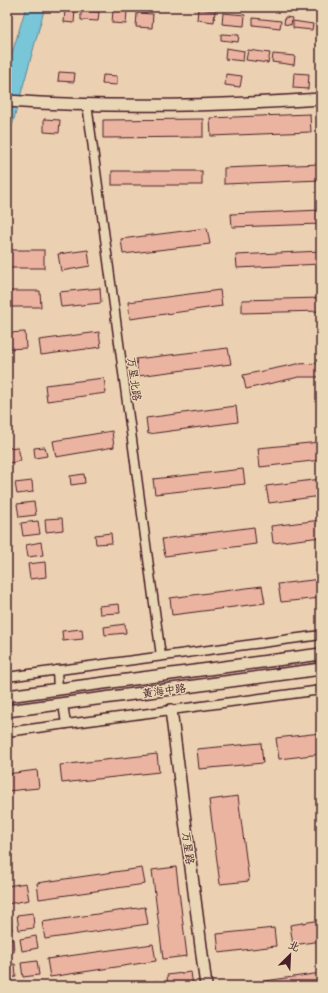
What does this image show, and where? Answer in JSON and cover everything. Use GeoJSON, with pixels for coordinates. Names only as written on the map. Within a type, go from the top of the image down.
{"type":"FeatureCollection","features":[{"type":"Feature","properties":{"kind":"street"},"geometry":{"type":"LineString","coordinates":[[7,101],[150,106],[257,103],[321,98]]}},
{"type":"Feature","properties":{"kind":"street","name":"万星北路"},"geometry":{"type":"LineString","coordinates":[[87,104],[161,656]]}},
{"type":"Feature","properties":{"kind":"street"},"geometry":{"type":"LineString","coordinates":[[7,677],[321,635]]}},
{"type":"Feature","properties":{"kind":"street","name":"黄海中路"},"geometry":{"type":"LineString","coordinates":[[7,696],[321,654]]}},
{"type":"Feature","properties":{"kind":"street","name":"黄海中路"},"geometry":{"type":"LineString","coordinates":[[7,711],[321,669]]}},
{"type":"Feature","properties":{"kind":"street"},"geometry":{"type":"LineString","coordinates":[[57,670],[58,689]]}},
{"type":"Feature","properties":{"kind":"street","name":"黄海中路"},"geometry":{"type":"LineString","coordinates":[[7,732],[321,690]]}},
{"type":"Feature","properties":{"kind":"street"},"geometry":{"type":"LineString","coordinates":[[63,704],[66,724]]}},
{"type":"Feature","properties":{"kind":"street","name":"万星路"},"geometry":{"type":"LineString","coordinates":[[171,710],[206,986]]}},
{"type":"Feature","properties":{"kind":"water"},"geometry":{"type":"Polygon","coordinates":[[[26,7],[45,7],[7,144],[7,70],[26,7]]]}},
{"type":"Feature","properties":{"kind":"building"},"geometry":{"type":"Polygon","coordinates":[[[198,9],[215,11],[214,22],[197,20],[198,9]]]}},
{"type":"Feature","properties":{"kind":"building"},"geometry":{"type":"Polygon","coordinates":[[[65,10],[75,10],[74,23],[64,22],[65,10]]]}},
{"type":"Feature","properties":{"kind":"building"},"geometry":{"type":"Polygon","coordinates":[[[113,10],[127,11],[126,24],[112,23],[113,10]]]}},
{"type":"Feature","properties":{"kind":"building"},"geometry":{"type":"Polygon","coordinates":[[[81,11],[99,12],[98,21],[81,20],[81,11]]]}},
{"type":"Feature","properties":{"kind":"building"},"geometry":{"type":"Polygon","coordinates":[[[137,13],[153,14],[152,28],[136,27],[137,13]]]}},
{"type":"Feature","properties":{"kind":"building"},"geometry":{"type":"Polygon","coordinates":[[[223,13],[245,15],[244,26],[222,24],[223,13]]]}},
{"type":"Feature","properties":{"kind":"building"},"geometry":{"type":"Polygon","coordinates":[[[285,17],[292,18],[291,25],[284,24],[285,17]]]}},
{"type":"Feature","properties":{"kind":"building"},"geometry":{"type":"Polygon","coordinates":[[[253,18],[281,21],[280,28],[253,25],[253,18]]]}},
{"type":"Feature","properties":{"kind":"building"},"geometry":{"type":"Polygon","coordinates":[[[293,21],[313,24],[312,30],[293,28],[293,21]]]}},
{"type":"Feature","properties":{"kind":"building"},"geometry":{"type":"Polygon","coordinates":[[[221,34],[239,35],[238,42],[221,40],[221,34]]]}},
{"type":"Feature","properties":{"kind":"building"},"geometry":{"type":"Polygon","coordinates":[[[226,48],[244,51],[243,61],[225,59],[226,48]]]}},
{"type":"Feature","properties":{"kind":"building"},"geometry":{"type":"Polygon","coordinates":[[[248,50],[270,53],[268,63],[246,60],[248,50]]]}},
{"type":"Feature","properties":{"kind":"building"},"geometry":{"type":"Polygon","coordinates":[[[273,54],[295,56],[294,65],[272,62],[273,54]]]}},
{"type":"Feature","properties":{"kind":"building"},"geometry":{"type":"Polygon","coordinates":[[[59,72],[75,73],[74,82],[58,81],[59,72]]]}},
{"type":"Feature","properties":{"kind":"building"},"geometry":{"type":"Polygon","coordinates":[[[294,73],[309,74],[308,89],[293,88],[294,73]]]}},
{"type":"Feature","properties":{"kind":"building"},"geometry":{"type":"Polygon","coordinates":[[[226,74],[242,76],[240,87],[225,85],[226,74]]]}},
{"type":"Feature","properties":{"kind":"building"},"geometry":{"type":"Polygon","coordinates":[[[103,75],[117,76],[117,85],[102,84],[103,75]]]}},
{"type":"Feature","properties":{"kind":"building"},"geometry":{"type":"Polygon","coordinates":[[[317,113],[321,113],[321,133],[319,133],[317,113]]]}},
{"type":"Feature","properties":{"kind":"building"},"geometry":{"type":"Polygon","coordinates":[[[310,114],[311,132],[211,136],[210,118],[310,114]]]}},
{"type":"Feature","properties":{"kind":"building"},"geometry":{"type":"Polygon","coordinates":[[[44,119],[60,120],[59,133],[44,132],[44,119]]]}},
{"type":"Feature","properties":{"kind":"building"},"geometry":{"type":"Polygon","coordinates":[[[203,119],[203,137],[103,138],[103,120],[203,119]]]}},
{"type":"Feature","properties":{"kind":"building"},"geometry":{"type":"Polygon","coordinates":[[[321,164],[321,180],[224,184],[224,168],[321,164]]]}},
{"type":"Feature","properties":{"kind":"building"},"geometry":{"type":"Polygon","coordinates":[[[112,171],[202,171],[202,185],[112,185],[112,171]]]}},
{"type":"Feature","properties":{"kind":"building"},"geometry":{"type":"Polygon","coordinates":[[[321,210],[321,224],[232,227],[231,214],[321,210]]]}},
{"type":"Feature","properties":{"kind":"building"},"geometry":{"type":"Polygon","coordinates":[[[207,228],[210,244],[123,254],[121,239],[207,228]]]}},
{"type":"Feature","properties":{"kind":"building"},"geometry":{"type":"Polygon","coordinates":[[[9,250],[44,250],[44,268],[9,268],[9,250]]]}},
{"type":"Feature","properties":{"kind":"building"},"geometry":{"type":"Polygon","coordinates":[[[88,250],[90,266],[61,271],[58,254],[88,250]]]}},
{"type":"Feature","properties":{"kind":"building"},"geometry":{"type":"Polygon","coordinates":[[[321,251],[321,264],[237,268],[236,255],[321,251]]]}},
{"type":"Feature","properties":{"kind":"building"},"geometry":{"type":"Polygon","coordinates":[[[100,288],[101,303],[61,307],[59,292],[100,288]]]}},
{"type":"Feature","properties":{"kind":"building"},"geometry":{"type":"Polygon","coordinates":[[[220,290],[222,306],[130,319],[128,302],[220,290]]]}},
{"type":"Feature","properties":{"kind":"building"},"geometry":{"type":"Polygon","coordinates":[[[7,291],[40,291],[41,307],[7,307],[7,291]]]}},
{"type":"Feature","properties":{"kind":"building"},"geometry":{"type":"Polygon","coordinates":[[[321,298],[321,311],[242,313],[242,300],[321,298]]]}},
{"type":"Feature","properties":{"kind":"building"},"geometry":{"type":"Polygon","coordinates":[[[25,332],[26,348],[7,349],[7,333],[25,332]]]}},
{"type":"Feature","properties":{"kind":"building"},"geometry":{"type":"Polygon","coordinates":[[[99,332],[101,347],[41,355],[39,340],[99,332]]]}},
{"type":"Feature","properties":{"kind":"building"},"geometry":{"type":"Polygon","coordinates":[[[228,348],[231,364],[138,376],[136,359],[228,348]]]}},
{"type":"Feature","properties":{"kind":"building"},"geometry":{"type":"Polygon","coordinates":[[[321,363],[321,377],[299,377],[246,389],[243,375],[297,364],[321,363]]]}},
{"type":"Feature","properties":{"kind":"building"},"geometry":{"type":"Polygon","coordinates":[[[104,378],[106,393],[47,401],[45,385],[104,378]]]}},
{"type":"Feature","properties":{"kind":"building"},"geometry":{"type":"Polygon","coordinates":[[[236,406],[238,422],[148,434],[146,418],[236,406]]]}},
{"type":"Feature","properties":{"kind":"building"},"geometry":{"type":"Polygon","coordinates":[[[112,431],[114,447],[56,457],[53,441],[112,431]]]}},
{"type":"Feature","properties":{"kind":"building"},"geometry":{"type":"Polygon","coordinates":[[[320,442],[321,460],[260,467],[258,448],[320,442]]]}},
{"type":"Feature","properties":{"kind":"building"},"geometry":{"type":"Polygon","coordinates":[[[18,447],[21,461],[9,463],[7,448],[18,447]]]}},
{"type":"Feature","properties":{"kind":"building"},"geometry":{"type":"Polygon","coordinates":[[[45,447],[47,456],[35,458],[34,448],[45,447]]]}},
{"type":"Feature","properties":{"kind":"building"},"geometry":{"type":"Polygon","coordinates":[[[243,469],[245,484],[155,494],[153,479],[243,469]]]}},
{"type":"Feature","properties":{"kind":"building"},"geometry":{"type":"Polygon","coordinates":[[[84,474],[85,483],[71,485],[70,476],[84,474]]]}},
{"type":"Feature","properties":{"kind":"building"},"geometry":{"type":"Polygon","coordinates":[[[321,479],[321,496],[269,503],[266,486],[321,479]]]}},
{"type":"Feature","properties":{"kind":"building"},"geometry":{"type":"Polygon","coordinates":[[[32,481],[33,492],[17,494],[15,483],[32,481]]]}},
{"type":"Feature","properties":{"kind":"building"},"geometry":{"type":"Polygon","coordinates":[[[34,502],[36,515],[19,517],[17,504],[34,502]]]}},
{"type":"Feature","properties":{"kind":"building"},"geometry":{"type":"Polygon","coordinates":[[[62,518],[63,530],[46,532],[45,519],[62,518]]]}},
{"type":"Feature","properties":{"kind":"building"},"geometry":{"type":"Polygon","coordinates":[[[321,520],[321,537],[273,543],[271,526],[321,520]]]}},
{"type":"Feature","properties":{"kind":"building"},"geometry":{"type":"Polygon","coordinates":[[[38,521],[40,534],[23,536],[21,523],[38,521]]]}},
{"type":"Feature","properties":{"kind":"building"},"geometry":{"type":"Polygon","coordinates":[[[254,527],[256,544],[165,556],[162,539],[254,527]]]}},
{"type":"Feature","properties":{"kind":"building"},"geometry":{"type":"Polygon","coordinates":[[[111,533],[112,543],[96,544],[95,535],[111,533]]]}},
{"type":"Feature","properties":{"kind":"building"},"geometry":{"type":"Polygon","coordinates":[[[41,542],[43,555],[28,557],[26,545],[41,542]]]}},
{"type":"Feature","properties":{"kind":"building"},"geometry":{"type":"Polygon","coordinates":[[[45,562],[46,577],[30,579],[28,564],[45,562]]]}},
{"type":"Feature","properties":{"kind":"building"},"geometry":{"type":"Polygon","coordinates":[[[321,579],[321,598],[281,602],[278,584],[321,579]]]}},
{"type":"Feature","properties":{"kind":"building"},"geometry":{"type":"Polygon","coordinates":[[[262,586],[265,603],[172,615],[170,598],[262,586]]]}},
{"type":"Feature","properties":{"kind":"building"},"geometry":{"type":"Polygon","coordinates":[[[119,604],[120,613],[100,614],[99,606],[119,604]]]}},
{"type":"Feature","properties":{"kind":"building"},"geometry":{"type":"Polygon","coordinates":[[[125,624],[126,633],[105,635],[104,627],[125,624]]]}},
{"type":"Feature","properties":{"kind":"building"},"geometry":{"type":"Polygon","coordinates":[[[82,629],[83,639],[63,641],[62,631],[82,629]]]}},
{"type":"Feature","properties":{"kind":"building"},"geometry":{"type":"Polygon","coordinates":[[[321,733],[321,754],[279,759],[276,738],[321,733]]]}},
{"type":"Feature","properties":{"kind":"building"},"geometry":{"type":"Polygon","coordinates":[[[261,743],[263,763],[199,769],[197,749],[261,743]]]}},
{"type":"Feature","properties":{"kind":"building"},"geometry":{"type":"Polygon","coordinates":[[[157,754],[159,772],[62,783],[60,765],[157,754]]]}},
{"type":"Feature","properties":{"kind":"building"},"geometry":{"type":"Polygon","coordinates":[[[37,770],[39,788],[7,791],[7,774],[37,770]]]}},
{"type":"Feature","properties":{"kind":"building"},"geometry":{"type":"Polygon","coordinates":[[[238,796],[249,881],[220,884],[209,800],[238,796]]]}},
{"type":"Feature","properties":{"kind":"building"},"geometry":{"type":"Polygon","coordinates":[[[176,867],[187,956],[163,959],[152,870],[176,867]]]}},
{"type":"Feature","properties":{"kind":"building"},"geometry":{"type":"Polygon","coordinates":[[[142,868],[145,884],[39,899],[37,883],[142,868]]]}},
{"type":"Feature","properties":{"kind":"building"},"geometry":{"type":"Polygon","coordinates":[[[26,883],[29,900],[7,904],[7,886],[26,883]]]}},
{"type":"Feature","properties":{"kind":"building"},"geometry":{"type":"Polygon","coordinates":[[[145,907],[148,924],[45,939],[42,922],[145,907]]]}},
{"type":"Feature","properties":{"kind":"building"},"geometry":{"type":"Polygon","coordinates":[[[33,913],[34,928],[19,930],[17,915],[33,913]]]}},
{"type":"Feature","properties":{"kind":"building"},"geometry":{"type":"Polygon","coordinates":[[[7,917],[10,917],[12,930],[7,931],[7,917]]]}},
{"type":"Feature","properties":{"kind":"building"},"geometry":{"type":"Polygon","coordinates":[[[321,920],[321,941],[293,945],[290,925],[321,920]]]}},
{"type":"Feature","properties":{"kind":"building"},"geometry":{"type":"Polygon","coordinates":[[[274,928],[276,946],[219,953],[217,934],[274,928]]]}},
{"type":"Feature","properties":{"kind":"building"},"geometry":{"type":"Polygon","coordinates":[[[36,936],[38,948],[22,951],[20,939],[36,936]]]}},
{"type":"Feature","properties":{"kind":"building"},"geometry":{"type":"Polygon","coordinates":[[[13,939],[14,952],[7,953],[7,940],[13,939]]]}},
{"type":"Feature","properties":{"kind":"building"},"geometry":{"type":"Polygon","coordinates":[[[153,944],[156,961],[50,977],[47,959],[153,944]]]}},
{"type":"Feature","properties":{"kind":"building"},"geometry":{"type":"Polygon","coordinates":[[[37,961],[39,975],[23,977],[21,963],[37,961]]]}},
{"type":"Feature","properties":{"kind":"building"},"geometry":{"type":"Polygon","coordinates":[[[15,964],[16,977],[7,978],[7,965],[15,964]]]}},
{"type":"Feature","properties":{"kind":"building"},"geometry":{"type":"Polygon","coordinates":[[[191,972],[193,986],[168,986],[167,975],[191,972]]]}},
{"type":"Feature","properties":{"kind":"building"},"geometry":{"type":"Polygon","coordinates":[[[321,973],[321,986],[259,986],[258,982],[321,973]]]}},
{"type":"Feature","properties":{"kind":"building"},"geometry":{"type":"Polygon","coordinates":[[[158,981],[159,986],[120,986],[158,981]]]}}]}
